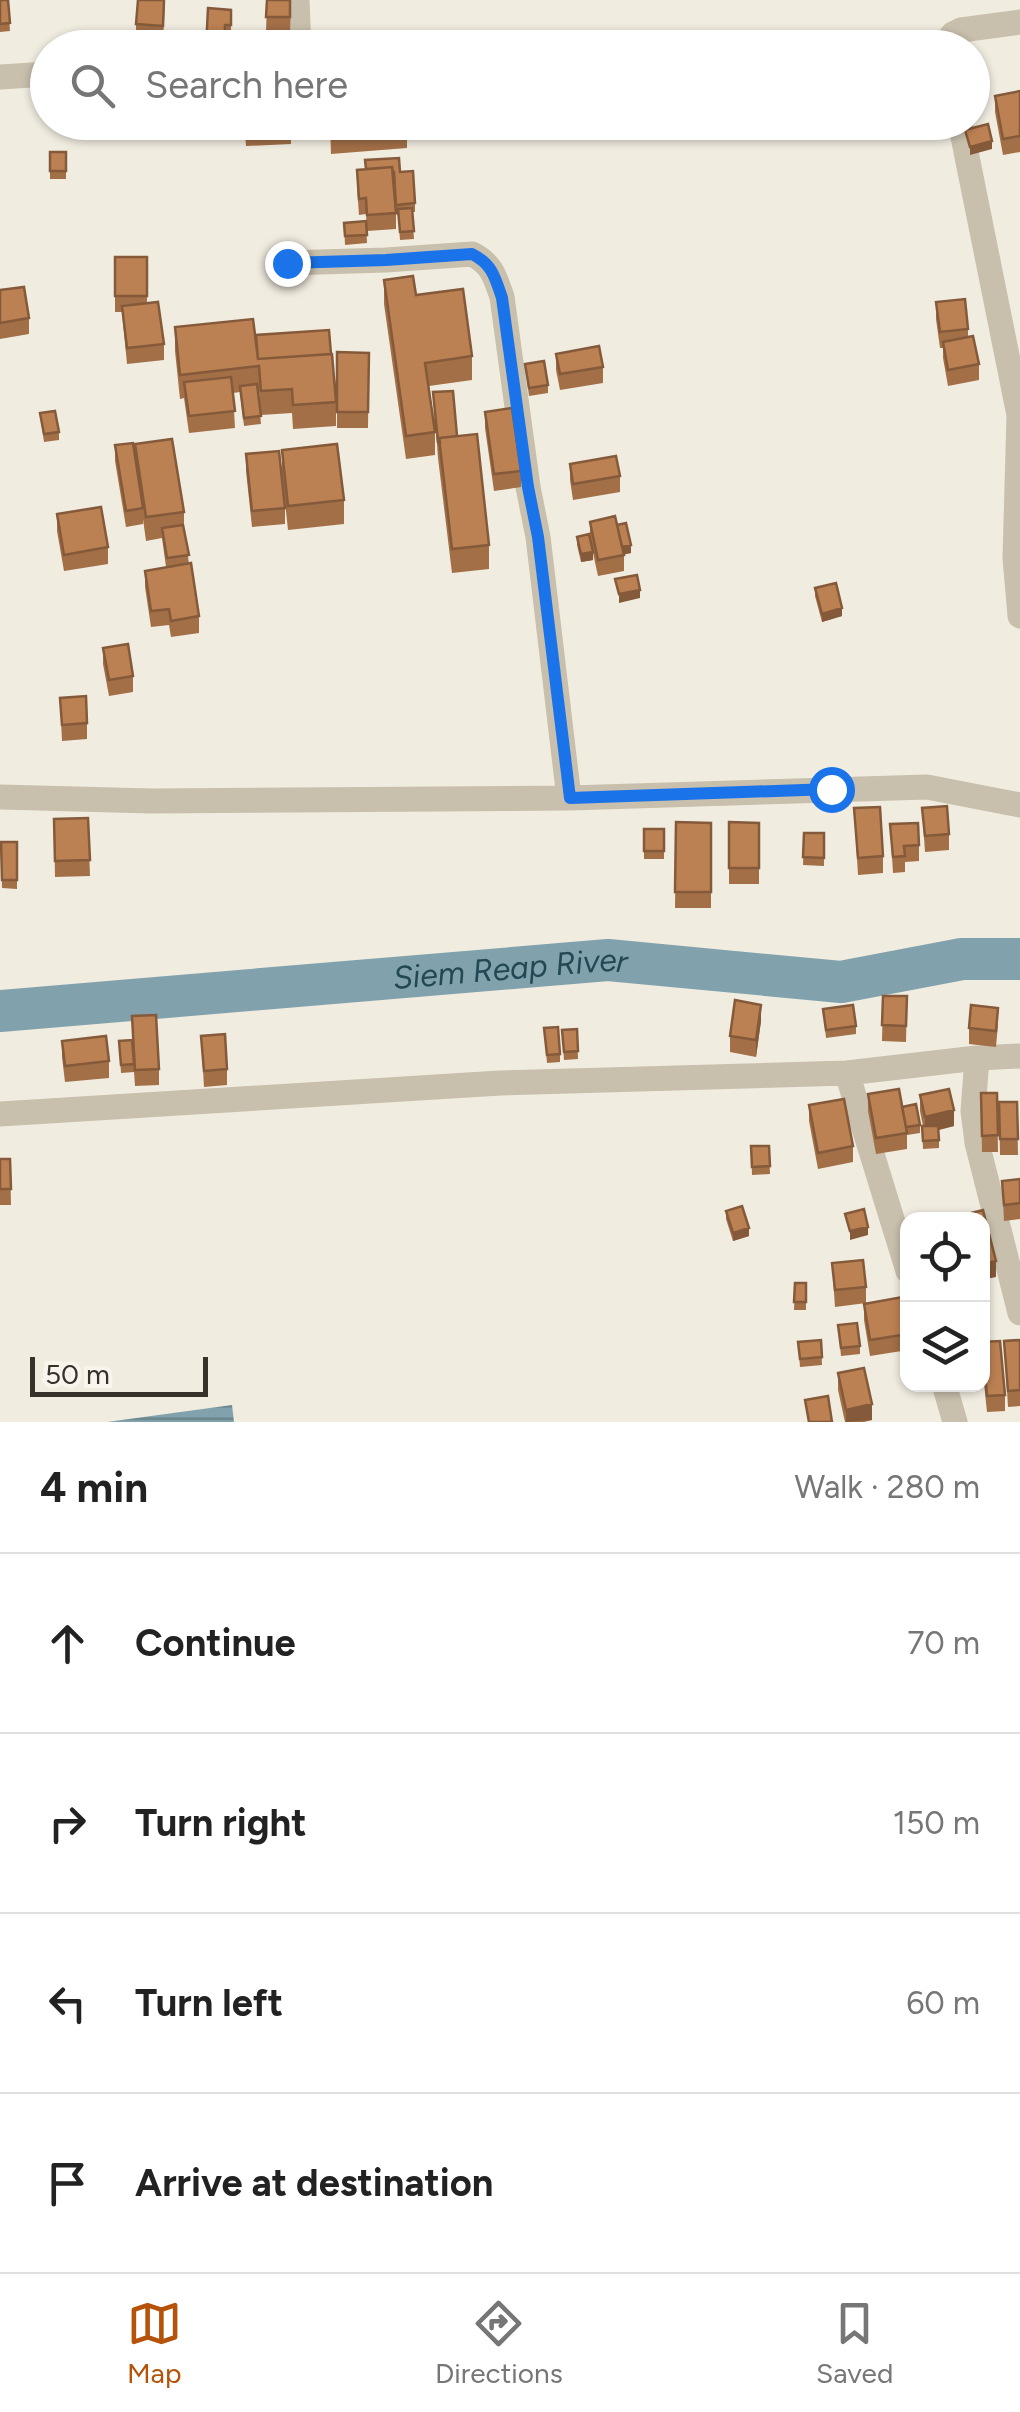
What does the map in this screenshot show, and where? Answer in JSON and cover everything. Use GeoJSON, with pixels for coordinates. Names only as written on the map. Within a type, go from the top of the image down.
{"type":"FeatureCollection","features":[{"type":"Feature","properties":{"kind":"street"},"geometry":{"type":"LineString","coordinates":[[297,0],[298,30]]}},
{"type":"Feature","properties":{"kind":"street"},"geometry":{"type":"LineString","coordinates":[[960,30],[1020,22]]}},
{"type":"Feature","properties":{"kind":"street"},"geometry":{"type":"LineString","coordinates":[[0,77],[30,75]]}},
{"type":"Feature","properties":{"kind":"street"},"geometry":{"type":"LineString","coordinates":[[964,140],[1018,415],[1015,558],[1020,616]]}},
{"type":"Feature","properties":{"kind":"street"},"geometry":{"type":"LineString","coordinates":[[287,263],[472,254],[493,270],[502,298],[538,537],[570,798]]}},
{"type":"Feature","properties":{"kind":"street"},"geometry":{"type":"LineString","coordinates":[[0,797],[152,801],[570,798],[927,787],[1020,805]]}},
{"type":"Feature","properties":{"kind":"street"},"geometry":{"type":"LineString","coordinates":[[0,1114],[500,1084],[848,1073],[1020,1056]]}},
{"type":"Feature","properties":{"kind":"street"},"geometry":{"type":"LineString","coordinates":[[977,1058],[973,1111],[977,1143],[1020,1313]]}},
{"type":"Feature","properties":{"kind":"street"},"geometry":{"type":"LineString","coordinates":[[848,1073],[900,1245]]}},
{"type":"Feature","properties":{"kind":"street"},"geometry":{"type":"LineString","coordinates":[[947,1392],[956,1422]]}},
{"type":"Feature","properties":{"kind":"water"},"geometry":{"type":"Polygon","coordinates":[[[232,1405],[234,1422],[107,1422],[232,1405]]]}},
{"type":"Feature","properties":{"kind":"building"},"geometry":{"type":"Polygon","coordinates":[[[0,0],[8,0],[10,23],[0,24],[0,0]]]}},
{"type":"Feature","properties":{"kind":"building"},"geometry":{"type":"Polygon","coordinates":[[[138,0],[164,0],[163,26],[136,24],[138,0]]]}},
{"type":"Feature","properties":{"kind":"building"},"geometry":{"type":"Polygon","coordinates":[[[267,0],[290,0],[290,17],[266,17],[267,0]]]}},
{"type":"Feature","properties":{"kind":"building"},"geometry":{"type":"Polygon","coordinates":[[[208,8],[231,10],[231,25],[225,25],[225,30],[207,30],[208,8]]]}},
{"type":"Feature","properties":{"kind":"building"},"geometry":{"type":"Polygon","coordinates":[[[1020,91],[1020,136],[1003,139],[995,96],[1020,91]]]}},
{"type":"Feature","properties":{"kind":"building"},"geometry":{"type":"Polygon","coordinates":[[[990,132],[992,141],[970,147],[968,140],[990,140],[990,132]]]}},
{"type":"Feature","properties":{"kind":"building"},"geometry":{"type":"Polygon","coordinates":[[[50,152],[66,152],[66,171],[50,171],[50,152]]]}},
{"type":"Feature","properties":{"kind":"building"},"geometry":{"type":"Polygon","coordinates":[[[399,158],[400,172],[413,171],[415,203],[396,205],[392,167],[366,169],[365,160],[399,158]]]}},
{"type":"Feature","properties":{"kind":"building"},"geometry":{"type":"Polygon","coordinates":[[[392,167],[396,213],[367,215],[366,198],[359,199],[357,170],[392,167]]]}},
{"type":"Feature","properties":{"kind":"building"},"geometry":{"type":"Polygon","coordinates":[[[412,208],[414,231],[400,232],[398,209],[412,208]]]}},
{"type":"Feature","properties":{"kind":"building"},"geometry":{"type":"Polygon","coordinates":[[[366,221],[367,235],[345,236],[344,223],[366,221]]]}},
{"type":"Feature","properties":{"kind":"building"},"geometry":{"type":"Polygon","coordinates":[[[115,257],[147,257],[147,296],[115,296],[115,257]]]}},
{"type":"Feature","properties":{"kind":"building"},"geometry":{"type":"Polygon","coordinates":[[[413,276],[416,295],[463,289],[472,356],[425,363],[435,432],[406,436],[384,280],[413,276]]]}},
{"type":"Feature","properties":{"kind":"building"},"geometry":{"type":"Polygon","coordinates":[[[24,287],[29,318],[0,323],[0,290],[24,287]]]}},
{"type":"Feature","properties":{"kind":"building"},"geometry":{"type":"Polygon","coordinates":[[[965,299],[968,329],[940,332],[936,302],[965,299]]]}},
{"type":"Feature","properties":{"kind":"building"},"geometry":{"type":"Polygon","coordinates":[[[158,302],[164,344],[127,348],[122,306],[158,302]]]}},
{"type":"Feature","properties":{"kind":"building"},"geometry":{"type":"Polygon","coordinates":[[[253,319],[258,359],[332,354],[336,402],[293,405],[292,389],[261,391],[259,366],[180,375],[175,327],[253,319]]]}},
{"type":"Feature","properties":{"kind":"building"},"geometry":{"type":"Polygon","coordinates":[[[329,330],[331,354],[258,359],[256,335],[329,330]]]}},
{"type":"Feature","properties":{"kind":"building"},"geometry":{"type":"Polygon","coordinates":[[[973,336],[979,364],[948,370],[943,342],[973,336]]]}},
{"type":"Feature","properties":{"kind":"building"},"geometry":{"type":"Polygon","coordinates":[[[599,346],[603,367],[560,374],[556,354],[599,346]]]}},
{"type":"Feature","properties":{"kind":"building"},"geometry":{"type":"Polygon","coordinates":[[[337,352],[369,353],[368,412],[337,412],[337,352]]]}},
{"type":"Feature","properties":{"kind":"building"},"geometry":{"type":"Polygon","coordinates":[[[544,361],[548,385],[529,388],[525,364],[544,361]]]}},
{"type":"Feature","properties":{"kind":"building"},"geometry":{"type":"Polygon","coordinates":[[[231,377],[235,411],[189,416],[184,382],[231,377]]]}},
{"type":"Feature","properties":{"kind":"building"},"geometry":{"type":"Polygon","coordinates":[[[257,384],[261,416],[244,418],[240,386],[257,384]]]}},
{"type":"Feature","properties":{"kind":"building"},"geometry":{"type":"Polygon","coordinates":[[[453,391],[457,436],[439,438],[438,442],[433,392],[453,391]]]}},
{"type":"Feature","properties":{"kind":"building"},"geometry":{"type":"Polygon","coordinates":[[[512,408],[521,471],[494,474],[485,412],[512,408]]]}},
{"type":"Feature","properties":{"kind":"building"},"geometry":{"type":"Polygon","coordinates":[[[55,411],[59,432],[44,434],[40,413],[55,411]]]}},
{"type":"Feature","properties":{"kind":"building"},"geometry":{"type":"Polygon","coordinates":[[[477,434],[489,545],[452,549],[439,438],[477,434]]]}},
{"type":"Feature","properties":{"kind":"building"},"geometry":{"type":"Polygon","coordinates":[[[172,439],[184,512],[146,517],[135,444],[172,439]]]}},
{"type":"Feature","properties":{"kind":"building"},"geometry":{"type":"Polygon","coordinates":[[[133,443],[143,508],[126,511],[115,445],[133,443]]]}},
{"type":"Feature","properties":{"kind":"building"},"geometry":{"type":"Polygon","coordinates":[[[337,444],[344,500],[288,506],[282,450],[337,444]]]}},
{"type":"Feature","properties":{"kind":"building"},"geometry":{"type":"Polygon","coordinates":[[[279,451],[285,508],[252,511],[246,454],[279,451]]]}},
{"type":"Feature","properties":{"kind":"building"},"geometry":{"type":"Polygon","coordinates":[[[616,456],[620,476],[573,484],[570,464],[616,456]]]}},
{"type":"Feature","properties":{"kind":"building"},"geometry":{"type":"Polygon","coordinates":[[[101,507],[108,547],[64,555],[57,514],[101,507]]]}},
{"type":"Feature","properties":{"kind":"building"},"geometry":{"type":"Polygon","coordinates":[[[615,516],[624,555],[598,560],[590,522],[615,516]]]}},
{"type":"Feature","properties":{"kind":"building"},"geometry":{"type":"Polygon","coordinates":[[[626,523],[631,545],[622,547],[617,525],[626,523]]]}},
{"type":"Feature","properties":{"kind":"building"},"geometry":{"type":"Polygon","coordinates":[[[183,525],[189,555],[167,558],[162,528],[183,525]]]}},
{"type":"Feature","properties":{"kind":"building"},"geometry":{"type":"Polygon","coordinates":[[[589,534],[593,552],[581,554],[577,537],[589,534]]]}},
{"type":"Feature","properties":{"kind":"building"},"geometry":{"type":"Polygon","coordinates":[[[191,563],[199,616],[171,621],[169,609],[151,611],[145,571],[191,563]]]}},
{"type":"Feature","properties":{"kind":"building"},"geometry":{"type":"Polygon","coordinates":[[[637,575],[640,590],[619,594],[615,579],[637,575]]]}},
{"type":"Feature","properties":{"kind":"building"},"geometry":{"type":"Polygon","coordinates":[[[836,583],[842,608],[822,614],[815,588],[836,583]]]}},
{"type":"Feature","properties":{"kind":"building"},"geometry":{"type":"Polygon","coordinates":[[[128,644],[133,676],[109,680],[103,648],[128,644]]]}},
{"type":"Feature","properties":{"kind":"building"},"geometry":{"type":"Polygon","coordinates":[[[86,696],[87,723],[62,725],[60,698],[86,696]]]}},
{"type":"Feature","properties":{"kind":"building"},"geometry":{"type":"Polygon","coordinates":[[[947,806],[949,834],[925,836],[922,808],[947,806]]]}},
{"type":"Feature","properties":{"kind":"building"},"geometry":{"type":"Polygon","coordinates":[[[880,807],[883,856],[858,858],[854,808],[880,807]]]}},
{"type":"Feature","properties":{"kind":"building"},"geometry":{"type":"Polygon","coordinates":[[[88,818],[90,860],[55,861],[54,819],[88,818]]]}},
{"type":"Feature","properties":{"kind":"building"},"geometry":{"type":"Polygon","coordinates":[[[676,822],[711,823],[711,892],[675,892],[676,822]]]}},
{"type":"Feature","properties":{"kind":"building"},"geometry":{"type":"Polygon","coordinates":[[[729,822],[759,823],[759,868],[729,868],[729,822]]]}},
{"type":"Feature","properties":{"kind":"building"},"geometry":{"type":"Polygon","coordinates":[[[918,823],[919,845],[904,846],[905,856],[893,857],[890,824],[918,823]]]}},
{"type":"Feature","properties":{"kind":"building"},"geometry":{"type":"Polygon","coordinates":[[[644,829],[664,829],[664,851],[644,851],[644,829]]]}},
{"type":"Feature","properties":{"kind":"building"},"geometry":{"type":"Polygon","coordinates":[[[804,833],[824,833],[824,858],[803,857],[804,833]]]}},
{"type":"Feature","properties":{"kind":"building"},"geometry":{"type":"Polygon","coordinates":[[[1,842],[17,842],[17,880],[2,880],[1,842]]]}},
{"type":"Feature","properties":{"kind":"building"},"geometry":{"type":"Polygon","coordinates":[[[883,996],[907,996],[906,1026],[882,1025],[883,996]]]}},
{"type":"Feature","properties":{"kind":"building"},"geometry":{"type":"Polygon","coordinates":[[[735,1000],[761,1005],[756,1040],[730,1036],[735,1000]]]}},
{"type":"Feature","properties":{"kind":"building"},"geometry":{"type":"Polygon","coordinates":[[[853,1005],[856,1026],[826,1030],[823,1009],[853,1005]]]}},
{"type":"Feature","properties":{"kind":"building"},"geometry":{"type":"Polygon","coordinates":[[[971,1005],[998,1008],[996,1031],[969,1028],[971,1005]]]}},
{"type":"Feature","properties":{"kind":"building"},"geometry":{"type":"Polygon","coordinates":[[[156,1015],[159,1069],[135,1070],[132,1016],[156,1015]]]}},
{"type":"Feature","properties":{"kind":"building"},"geometry":{"type":"Polygon","coordinates":[[[558,1027],[560,1054],[547,1055],[544,1028],[558,1027]]]}},
{"type":"Feature","properties":{"kind":"building"},"geometry":{"type":"Polygon","coordinates":[[[577,1029],[578,1051],[564,1052],[562,1030],[577,1029]]]}},
{"type":"Feature","properties":{"kind":"building"},"geometry":{"type":"Polygon","coordinates":[[[225,1034],[227,1069],[204,1071],[201,1036],[225,1034]]]}},
{"type":"Feature","properties":{"kind":"building"},"geometry":{"type":"Polygon","coordinates":[[[106,1036],[109,1061],[65,1066],[62,1041],[106,1036]]]}},
{"type":"Feature","properties":{"kind":"building"},"geometry":{"type":"Polygon","coordinates":[[[132,1040],[134,1064],[121,1065],[119,1041],[132,1040]]]}},
{"type":"Feature","properties":{"kind":"building"},"geometry":{"type":"Polygon","coordinates":[[[899,1089],[907,1133],[876,1138],[868,1094],[899,1089]]]}},
{"type":"Feature","properties":{"kind":"building"},"geometry":{"type":"Polygon","coordinates":[[[949,1089],[954,1110],[925,1117],[920,1095],[949,1089]]]}},
{"type":"Feature","properties":{"kind":"building"},"geometry":{"type":"Polygon","coordinates":[[[981,1093],[997,1093],[998,1135],[982,1136],[981,1093]]]}},
{"type":"Feature","properties":{"kind":"building"},"geometry":{"type":"Polygon","coordinates":[[[844,1099],[853,1146],[818,1153],[809,1105],[844,1099]]]}},
{"type":"Feature","properties":{"kind":"building"},"geometry":{"type":"Polygon","coordinates":[[[999,1102],[1017,1102],[1018,1139],[1000,1139],[999,1102]]]}},
{"type":"Feature","properties":{"kind":"building"},"geometry":{"type":"Polygon","coordinates":[[[916,1104],[920,1125],[906,1127],[902,1107],[916,1104]]]}},
{"type":"Feature","properties":{"kind":"building"},"geometry":{"type":"Polygon","coordinates":[[[922,1126],[938,1126],[939,1140],[923,1141],[922,1126]]]}},
{"type":"Feature","properties":{"kind":"building"},"geometry":{"type":"Polygon","coordinates":[[[751,1146],[769,1146],[770,1166],[752,1167],[751,1146]]]}},
{"type":"Feature","properties":{"kind":"building"},"geometry":{"type":"Polygon","coordinates":[[[0,1159],[10,1159],[11,1189],[0,1189],[0,1159]]]}},
{"type":"Feature","properties":{"kind":"building"},"geometry":{"type":"Polygon","coordinates":[[[1020,1179],[1020,1203],[1004,1205],[1002,1181],[1020,1179]]]}},
{"type":"Feature","properties":{"kind":"building"},"geometry":{"type":"Polygon","coordinates":[[[742,1206],[749,1228],[733,1233],[726,1211],[742,1206]]]}},
{"type":"Feature","properties":{"kind":"building"},"geometry":{"type":"Polygon","coordinates":[[[864,1209],[868,1227],[850,1231],[845,1214],[864,1209]]]}},
{"type":"Feature","properties":{"kind":"building"},"geometry":{"type":"Polygon","coordinates":[[[990,1237],[996,1261],[990,1262],[990,1237]]]}},
{"type":"Feature","properties":{"kind":"building"},"geometry":{"type":"Polygon","coordinates":[[[863,1260],[866,1287],[835,1290],[832,1263],[863,1260]]]}},
{"type":"Feature","properties":{"kind":"building"},"geometry":{"type":"Polygon","coordinates":[[[795,1283],[806,1283],[806,1302],[794,1302],[795,1283]]]}},
{"type":"Feature","properties":{"kind":"building"},"geometry":{"type":"Polygon","coordinates":[[[900,1298],[900,1335],[870,1340],[864,1304],[900,1298]]]}},
{"type":"Feature","properties":{"kind":"building"},"geometry":{"type":"Polygon","coordinates":[[[857,1323],[860,1346],[841,1348],[838,1325],[857,1323]]]}},
{"type":"Feature","properties":{"kind":"building"},"geometry":{"type":"Polygon","coordinates":[[[821,1340],[822,1357],[800,1359],[798,1342],[821,1340]]]}},
{"type":"Feature","properties":{"kind":"building"},"geometry":{"type":"Polygon","coordinates":[[[1020,1340],[1020,1390],[1008,1391],[1004,1341],[1020,1340]]]}},
{"type":"Feature","properties":{"kind":"building"},"geometry":{"type":"Polygon","coordinates":[[[1000,1341],[1005,1395],[987,1396],[990,1342],[1000,1341]]]}},
{"type":"Feature","properties":{"kind":"building"},"geometry":{"type":"Polygon","coordinates":[[[864,1368],[872,1404],[846,1410],[838,1373],[864,1368]]]}},
{"type":"Feature","properties":{"kind":"building"},"geometry":{"type":"Polygon","coordinates":[[[828,1396],[832,1422],[809,1422],[805,1400],[828,1396]]]}},
{"type":"Feature","properties":{"kind":"waterway","name":"Siem Reap River"},"geometry":{"type":"LineString","coordinates":[[0,1011],[608,960],[841,982],[962,959],[1020,959]]}},
{"type":"Feature","properties":{"kind":"route"},"geometry":{"type":"LineString","coordinates":[[287,263],[472,254],[493,270],[502,298],[538,537],[570,798],[831,789]]}}]}
